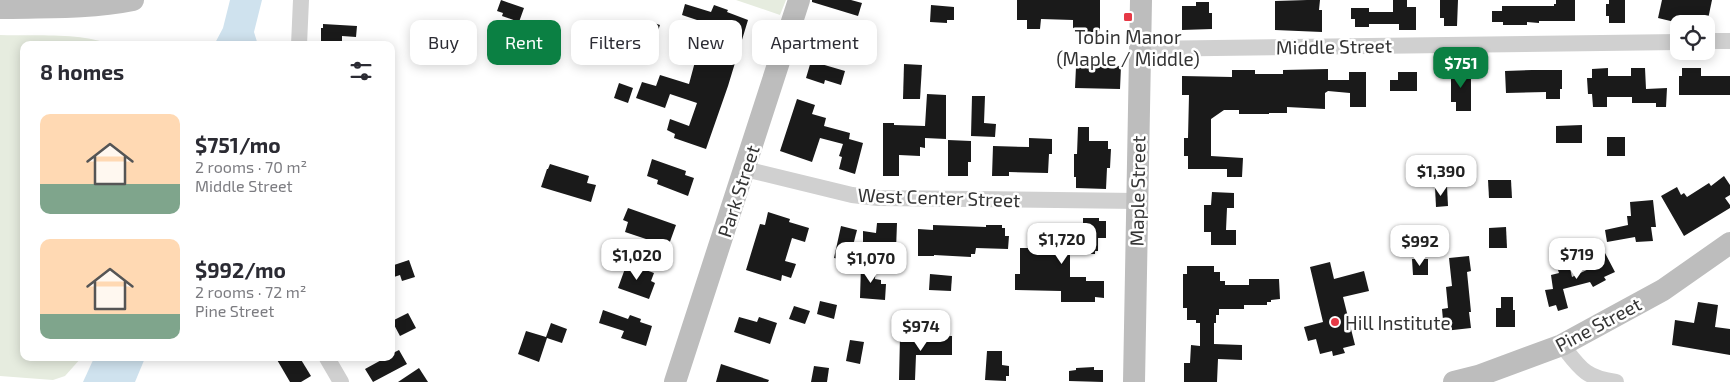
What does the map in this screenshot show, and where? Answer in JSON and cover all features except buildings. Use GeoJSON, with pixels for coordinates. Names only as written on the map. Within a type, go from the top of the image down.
{"type":"FeatureCollection","features":[{"type":"Feature","properties":{"kind":"main road"},"geometry":{"type":"LineString","coordinates":[[0,8],[65,7],[118,3],[132,0]]}},
{"type":"Feature","properties":{"kind":"main road","name":"Park Street"},"geometry":{"type":"LineString","coordinates":[[676,382],[799,0]]}},
{"type":"Feature","properties":{"kind":"main road","name":"Maple Street"},"geometry":{"type":"LineString","coordinates":[[1134,382],[1141,0]]}},
{"type":"Feature","properties":{"kind":"main road","name":"Pine Street"},"geometry":{"type":"LineString","coordinates":[[1454,382],[1478,376],[1562,345],[1663,290],[1730,242]]}},
{"type":"Feature","properties":{"kind":"street"},"geometry":{"type":"LineString","coordinates":[[299,41],[301,0]]}},
{"type":"Feature","properties":{"kind":"street"},"geometry":{"type":"LineString","coordinates":[[1715,42],[1730,41]]}},
{"type":"Feature","properties":{"kind":"street","name":"Middle Street"},"geometry":{"type":"LineString","coordinates":[[1140,49],[1670,42]]}},
{"type":"Feature","properties":{"kind":"street","name":"West Center Street"},"geometry":{"type":"LineString","coordinates":[[745,169],[852,195],[878,198],[1137,200]]}},
{"type":"Feature","properties":{"kind":"street"},"geometry":{"type":"LineString","coordinates":[[1562,345],[1584,372],[1602,380],[1616,382]]}},
{"type":"Feature","properties":{"kind":"street"},"geometry":{"type":"LineString","coordinates":[[329,361],[341,382]]}},
{"type":"Feature","properties":{"kind":"shaded area"},"geometry":{"type":"Polygon","coordinates":[[[736,0],[786,0],[780,15],[736,0]]]}},
{"type":"Feature","properties":{"kind":"shaded area"},"geometry":{"type":"Polygon","coordinates":[[[0,35],[72,36],[99,41],[20,41],[20,361],[78,361],[65,376],[53,380],[0,376],[0,35]]]}},
{"type":"Feature","properties":{"kind":"water"},"geometry":{"type":"Polygon","coordinates":[[[230,0],[262,0],[254,32],[257,41],[216,41],[223,28],[230,0]]]}},
{"type":"Feature","properties":{"kind":"water"},"geometry":{"type":"Polygon","coordinates":[[[93,361],[144,361],[135,382],[83,382],[93,361]]]}},
{"type":"Feature","properties":{"kind":"place","name":"Tobin Manor (Maple / Middle)"},"geometry":{"type":"Point","coordinates":[1128,17]}},
{"type":"Feature","properties":{"kind":"place","name":"Hill Institute"},"geometry":{"type":"Point","coordinates":[1335,322]}}]}
